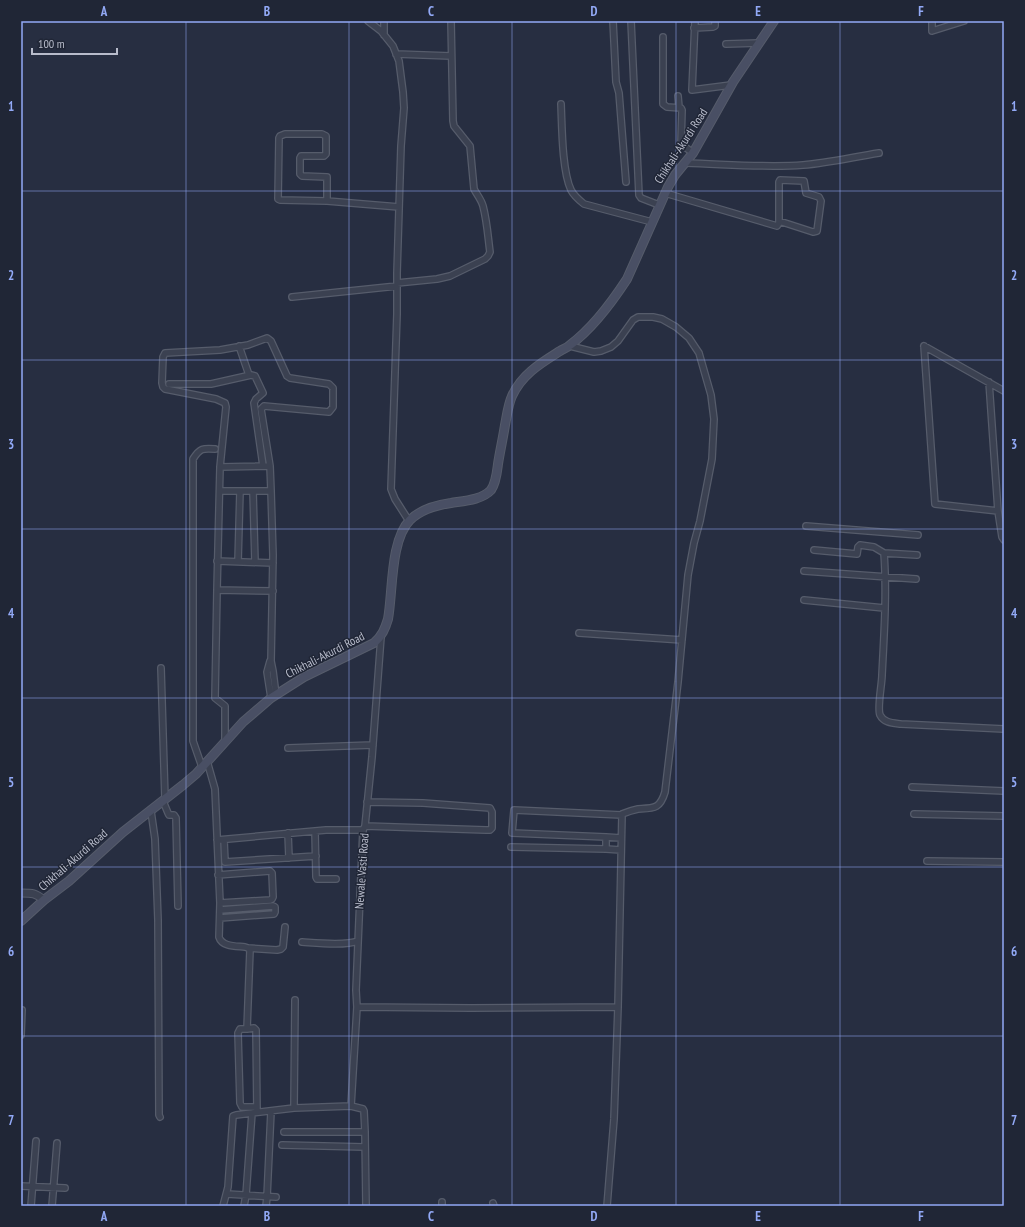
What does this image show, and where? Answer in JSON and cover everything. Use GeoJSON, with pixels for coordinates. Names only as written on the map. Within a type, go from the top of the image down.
{"type":"FeatureCollection","features":[{"type":"Feature","properties":{"kind":"main road","name":"Chikhali-Akurdi Road"},"geometry":{"type":"LineString","coordinates":[[21,921],[124,832],[183,786],[243,722],[274,697],[304,677],[374,643],[381,637],[385,629],[390,608],[395,553],[401,532],[413,517],[432,508],[479,497],[491,490],[496,475],[508,407],[516,388],[522,379],[532,369],[570,346],[586,331],[620,290],[627,279],[659,205],[675,175],[693,153],[731,85],[759,44],[770,22]]}},
{"type":"Feature","properties":{"kind":"street"},"geometry":{"type":"LineString","coordinates":[[368,21],[384,35],[393,46],[400,70],[403,92],[404,108],[401,146],[391,489],[395,499],[409,521]]}},
{"type":"Feature","properties":{"kind":"street"},"geometry":{"type":"LineString","coordinates":[[384,21],[384,35]]}},
{"type":"Feature","properties":{"kind":"street"},"geometry":{"type":"LineString","coordinates":[[292,297],[437,279],[450,276],[485,259],[490,254],[483,206],[480,197],[474,189],[470,146],[454,126],[451,21]]}},
{"type":"Feature","properties":{"kind":"street"},"geometry":{"type":"LineString","coordinates":[[613,21],[616,82],[619,93],[626,182]]}},
{"type":"Feature","properties":{"kind":"street"},"geometry":{"type":"LineString","coordinates":[[631,21],[639,195],[641,198],[659,205]]}},
{"type":"Feature","properties":{"kind":"street"},"geometry":{"type":"LineString","coordinates":[[694,21],[692,90],[731,85]]}},
{"type":"Feature","properties":{"kind":"street"},"geometry":{"type":"LineString","coordinates":[[694,28],[713,27],[715,26],[715,21]]}},
{"type":"Feature","properties":{"kind":"street"},"geometry":{"type":"LineString","coordinates":[[932,21],[932,31],[964,21]]}},
{"type":"Feature","properties":{"kind":"street"},"geometry":{"type":"LineString","coordinates":[[663,37],[663,104],[667,107],[679,107]]}},
{"type":"Feature","properties":{"kind":"street"},"geometry":{"type":"LineString","coordinates":[[726,44],[759,44]]}},
{"type":"Feature","properties":{"kind":"street"},"geometry":{"type":"LineString","coordinates":[[396,54],[451,56]]}},
{"type":"Feature","properties":{"kind":"street"},"geometry":{"type":"LineString","coordinates":[[678,96],[679,107],[682,110],[681,144],[693,153]]}},
{"type":"Feature","properties":{"kind":"street"},"geometry":{"type":"LineString","coordinates":[[561,104],[564,159],[567,177],[571,190],[577,198],[588,206],[652,222]]}},
{"type":"Feature","properties":{"kind":"street"},"geometry":{"type":"LineString","coordinates":[[327,201],[327,177],[302,176],[300,174],[301,156],[324,156],[326,154],[326,136],[322,134],[285,134],[280,136],[278,199],[327,201],[399,207]]}},
{"type":"Feature","properties":{"kind":"street"},"geometry":{"type":"LineString","coordinates":[[686,163],[802,165],[878,153]]}},
{"type":"Feature","properties":{"kind":"street"},"geometry":{"type":"LineString","coordinates":[[665,193],[775,226],[778,226],[779,220],[780,180],[804,181],[806,193],[819,197],[821,200],[817,231],[813,232],[779,220]]}},
{"type":"Feature","properties":{"kind":"street"},"geometry":{"type":"LineString","coordinates":[[570,346],[594,352],[611,347],[618,341],[633,320],[638,317],[653,317],[670,323],[681,330],[689,338],[699,353],[711,395],[714,419],[712,459],[688,575],[678,682],[665,792],[662,801],[659,806],[650,809],[636,810],[622,815],[514,810],[512,833],[621,838]]}},
{"type":"Feature","properties":{"kind":"street"},"geometry":{"type":"LineString","coordinates":[[225,742],[225,706],[215,698],[220,467],[226,407],[225,403],[216,399],[165,389],[162,383],[163,357],[165,353],[220,350],[269,338],[290,378],[329,384],[334,388],[332,407],[329,412],[264,406],[261,409],[270,466],[273,591],[271,661],[267,672],[274,697]]}},
{"type":"Feature","properties":{"kind":"street"},"geometry":{"type":"LineString","coordinates":[[239,346],[249,375]]}},
{"type":"Feature","properties":{"kind":"street"},"geometry":{"type":"LineString","coordinates":[[998,511],[935,504],[924,346],[1004,391]]}},
{"type":"Feature","properties":{"kind":"street"},"geometry":{"type":"LineString","coordinates":[[169,384],[211,384],[249,375],[255,376],[264,393],[256,399],[254,403],[263,466]]}},
{"type":"Feature","properties":{"kind":"street"},"geometry":{"type":"LineString","coordinates":[[989,382],[998,511],[1002,537],[1004,540]]}},
{"type":"Feature","properties":{"kind":"street"},"geometry":{"type":"LineString","coordinates":[[215,449],[203,449],[197,452],[193,459],[193,741],[215,789],[220,940],[224,944],[248,948],[281,950],[285,927]]}},
{"type":"Feature","properties":{"kind":"street"},"geometry":{"type":"LineString","coordinates":[[220,467],[270,466]]}},
{"type":"Feature","properties":{"kind":"street"},"geometry":{"type":"LineString","coordinates":[[220,491],[271,491]]}},
{"type":"Feature","properties":{"kind":"street"},"geometry":{"type":"LineString","coordinates":[[238,562],[240,491]]}},
{"type":"Feature","properties":{"kind":"street"},"geometry":{"type":"LineString","coordinates":[[254,491],[255,562]]}},
{"type":"Feature","properties":{"kind":"street"},"geometry":{"type":"LineString","coordinates":[[806,526],[918,535]]}},
{"type":"Feature","properties":{"kind":"street"},"geometry":{"type":"LineString","coordinates":[[814,550],[856,554],[860,545],[874,547],[884,554],[917,555]]}},
{"type":"Feature","properties":{"kind":"street"},"geometry":{"type":"LineString","coordinates":[[884,554],[885,577],[879,710],[880,716],[887,722],[901,724],[1004,729]]}},
{"type":"Feature","properties":{"kind":"street"},"geometry":{"type":"LineString","coordinates":[[217,561],[273,562]]}},
{"type":"Feature","properties":{"kind":"street"},"geometry":{"type":"LineString","coordinates":[[804,571],[916,579]]}},
{"type":"Feature","properties":{"kind":"street"},"geometry":{"type":"LineString","coordinates":[[217,590],[273,591]]}},
{"type":"Feature","properties":{"kind":"street"},"geometry":{"type":"LineString","coordinates":[[804,600],[884,608]]}},
{"type":"Feature","properties":{"kind":"street"},"geometry":{"type":"LineString","coordinates":[[579,632],[682,640]]}},
{"type":"Feature","properties":{"kind":"street","name":"Newale Vasti Road"},"geometry":{"type":"LineString","coordinates":[[351,1106],[357,1007],[356,990],[364,828],[373,744],[381,637]]}},
{"type":"Feature","properties":{"kind":"street"},"geometry":{"type":"LineString","coordinates":[[162,668],[164,800],[168,813],[174,815],[176,818],[178,906]]}},
{"type":"Feature","properties":{"kind":"street"},"geometry":{"type":"LineString","coordinates":[[288,748],[373,744]]}},
{"type":"Feature","properties":{"kind":"street"},"geometry":{"type":"LineString","coordinates":[[912,787],[1004,792]]}},
{"type":"Feature","properties":{"kind":"street"},"geometry":{"type":"LineString","coordinates":[[217,840],[288,833],[364,828],[486,830],[490,830],[492,828],[492,812],[490,808],[423,803],[367,802]]}},
{"type":"Feature","properties":{"kind":"street"},"geometry":{"type":"LineString","coordinates":[[150,811],[155,839],[158,920],[160,1117]]}},
{"type":"Feature","properties":{"kind":"street"},"geometry":{"type":"LineString","coordinates":[[914,814],[1004,816]]}},
{"type":"Feature","properties":{"kind":"street"},"geometry":{"type":"LineString","coordinates":[[607,1206],[614,1119],[622,815]]}},
{"type":"Feature","properties":{"kind":"street"},"geometry":{"type":"LineString","coordinates":[[316,831],[316,877],[317,879],[336,879]]}},
{"type":"Feature","properties":{"kind":"street"},"geometry":{"type":"LineString","coordinates":[[288,833],[289,858]]}},
{"type":"Feature","properties":{"kind":"street"},"geometry":{"type":"LineString","coordinates":[[606,837],[606,849]]}},
{"type":"Feature","properties":{"kind":"street"},"geometry":{"type":"LineString","coordinates":[[224,840],[225,862],[316,856]]}},
{"type":"Feature","properties":{"kind":"street"},"geometry":{"type":"LineString","coordinates":[[510,847],[621,850]]}},
{"type":"Feature","properties":{"kind":"street"},"geometry":{"type":"LineString","coordinates":[[927,861],[1004,862]]}},
{"type":"Feature","properties":{"kind":"street"},"geometry":{"type":"LineString","coordinates":[[218,875],[270,871],[272,873],[272,899],[220,907]]}},
{"type":"Feature","properties":{"kind":"street"},"geometry":{"type":"LineString","coordinates":[[21,893],[36,894],[44,900]]}},
{"type":"Feature","properties":{"kind":"street"},"geometry":{"type":"LineString","coordinates":[[220,907],[275,907],[274,914],[220,918]]}},
{"type":"Feature","properties":{"kind":"street"},"geometry":{"type":"LineString","coordinates":[[302,942],[354,943],[358,941]]}},
{"type":"Feature","properties":{"kind":"street"},"geometry":{"type":"LineString","coordinates":[[247,1029],[250,953],[248,948]]}},
{"type":"Feature","properties":{"kind":"street"},"geometry":{"type":"LineString","coordinates":[[294,1108],[295,1000]]}},
{"type":"Feature","properties":{"kind":"street"},"geometry":{"type":"LineString","coordinates":[[357,1007],[618,1007]]}},
{"type":"Feature","properties":{"kind":"street"},"geometry":{"type":"LineString","coordinates":[[21,1035],[22,1010]]}},
{"type":"Feature","properties":{"kind":"street"},"geometry":{"type":"LineString","coordinates":[[244,1206],[255,1110],[256,1030],[254,1028],[240,1029],[238,1033],[240,1103],[242,1107],[255,1110],[271,1111],[294,1108],[351,1106],[363,1110],[365,1132],[366,1206]]}},
{"type":"Feature","properties":{"kind":"street"},"geometry":{"type":"LineString","coordinates":[[223,1206],[228,1187],[233,1116],[255,1110]]}},
{"type":"Feature","properties":{"kind":"street"},"geometry":{"type":"LineString","coordinates":[[266,1206],[271,1111]]}},
{"type":"Feature","properties":{"kind":"street"},"geometry":{"type":"LineString","coordinates":[[284,1132],[365,1132]]}},
{"type":"Feature","properties":{"kind":"street"},"geometry":{"type":"LineString","coordinates":[[31,1206],[36,1141]]}},
{"type":"Feature","properties":{"kind":"street"},"geometry":{"type":"LineString","coordinates":[[52,1206],[57,1144]]}},
{"type":"Feature","properties":{"kind":"street"},"geometry":{"type":"LineString","coordinates":[[282,1145],[365,1147]]}},
{"type":"Feature","properties":{"kind":"street"},"geometry":{"type":"LineString","coordinates":[[21,1186],[65,1188]]}},
{"type":"Feature","properties":{"kind":"street"},"geometry":{"type":"LineString","coordinates":[[227,1194],[276,1197]]}}]}
